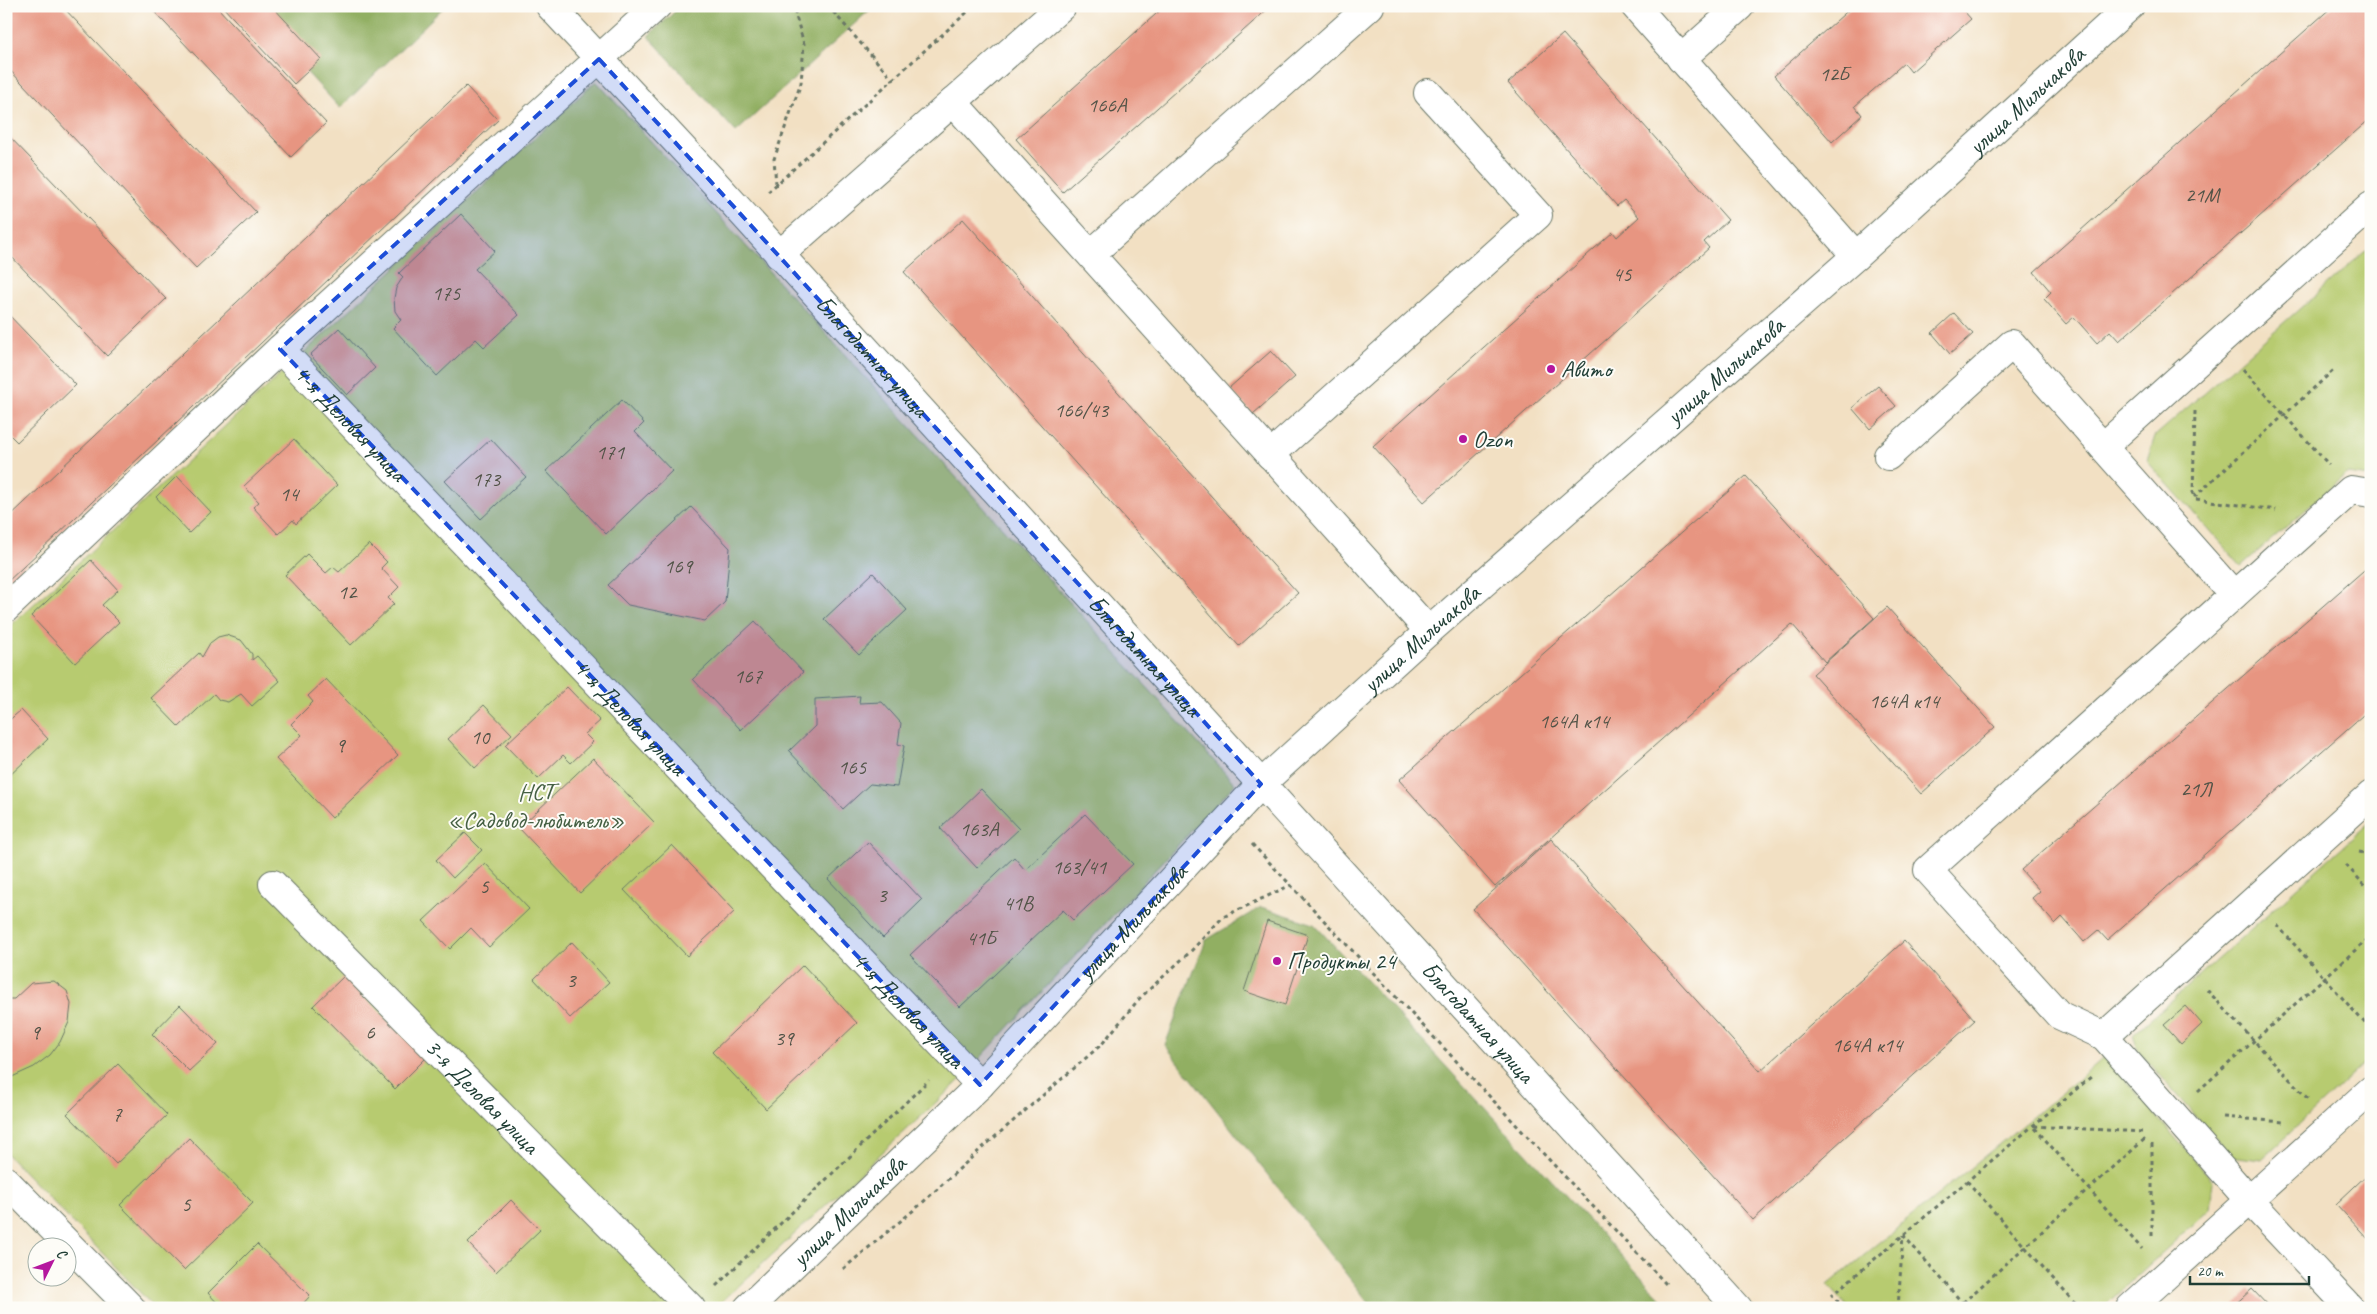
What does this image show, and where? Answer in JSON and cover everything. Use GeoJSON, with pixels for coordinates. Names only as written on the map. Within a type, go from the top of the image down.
{"type":"FeatureCollection","features":[{"type":"Feature","properties":{"kind":"street","name":"Благодатная улица"},"geometry":{"type":"LineString","coordinates":[[550,6],[1738,1308]]}},
{"type":"Feature","properties":{"kind":"street"},"geometry":{"type":"LineString","coordinates":[[6,608],[280,349],[656,6]]}},
{"type":"Feature","properties":{"kind":"street"},"geometry":{"type":"LineString","coordinates":[[779,255],[1062,6]]}},
{"type":"Feature","properties":{"kind":"street"},"geometry":{"type":"LineString","coordinates":[[1091,254],[1370,6]]}},
{"type":"Feature","properties":{"kind":"street"},"geometry":{"type":"LineString","coordinates":[[1635,6],[1856,256]]}},
{"type":"Feature","properties":{"kind":"street"},"geometry":{"type":"LineString","coordinates":[[1681,59],[1740,6]]}},
{"type":"Feature","properties":{"kind":"street","name":"улица Мильчакова"},"geometry":{"type":"LineString","coordinates":[[748,1308],[980,1085],[1230,820],[1261,784],[1429,631],[1856,256],[2130,6]]}},
{"type":"Feature","properties":{"kind":"street"},"geometry":{"type":"LineString","coordinates":[[1270,455],[1538,215],[1428,93]]}},
{"type":"Feature","properties":{"kind":"street"},"geometry":{"type":"LineString","coordinates":[[953,102],[1429,631]]}},
{"type":"Feature","properties":{"kind":"street"},"geometry":{"type":"LineString","coordinates":[[2103,447],[2371,206]]}},
{"type":"Feature","properties":{"kind":"street"},"geometry":{"type":"LineString","coordinates":[[1888,456],[2012,344],[2234,595]]}},
{"type":"Feature","properties":{"kind":"street","name":"4-я Деловая улица"},"geometry":{"type":"LineString","coordinates":[[280,349],[980,1085]]}},
{"type":"Feature","properties":{"kind":"street"},"geometry":{"type":"LineString","coordinates":[[2350,1308],[2249,1200],[2112,1045],[2059,1014],[1928,870],[2322,516],[2361,491]]}},
{"type":"Feature","properties":{"kind":"street"},"geometry":{"type":"LineString","coordinates":[[2112,1045],[2184,964],[2371,795]]}},
{"type":"Feature","properties":{"kind":"street","name":"3-я Деловая улица"},"geometry":{"type":"LineString","coordinates":[[273,884],[691,1308]]}},
{"type":"Feature","properties":{"kind":"street"},"geometry":{"type":"LineString","coordinates":[[2130,1308],[2371,1090]]}},
{"type":"Feature","properties":{"kind":"street"},"geometry":{"type":"LineString","coordinates":[[6,1181],[131,1308]]}},
{"type":"Feature","properties":{"kind":"path"},"geometry":{"type":"LineString","coordinates":[[776,184],[774,160],[801,83],[804,44],[793,6]]}},
{"type":"Feature","properties":{"kind":"path"},"geometry":{"type":"LineString","coordinates":[[828,6],[893,80]]}},
{"type":"Feature","properties":{"kind":"path"},"geometry":{"type":"LineString","coordinates":[[766,193],[974,6]]}},
{"type":"Feature","properties":{"kind":"path"},"geometry":{"type":"LineString","coordinates":[[2220,342],[2285,416],[2361,491]]}},
{"type":"Feature","properties":{"kind":"path"},"geometry":{"type":"LineString","coordinates":[[2193,498],[2196,363]]}},
{"type":"Feature","properties":{"kind":"path"},"geometry":{"type":"LineString","coordinates":[[2193,498],[2336,368]]}},
{"type":"Feature","properties":{"kind":"path"},"geometry":{"type":"LineString","coordinates":[[2193,498],[2322,516]]}},
{"type":"Feature","properties":{"kind":"path"},"geometry":{"type":"LineString","coordinates":[[1230,820],[1668,1286]]}},
{"type":"Feature","properties":{"kind":"path"},"geometry":{"type":"LineString","coordinates":[[840,1271],[922,1204],[981,1149],[1102,1044],[1138,998],[1191,951],[1223,917],[1291,884]]}},
{"type":"Feature","properties":{"kind":"path"},"geometry":{"type":"LineString","coordinates":[[2255,900],[2371,1030]]}},
{"type":"Feature","properties":{"kind":"path"},"geometry":{"type":"LineString","coordinates":[[2184,964],[2332,1126]]}},
{"type":"Feature","properties":{"kind":"path"},"geometry":{"type":"LineString","coordinates":[[1844,1308],[1832,1295],[2033,1126],[2112,1045]]}},
{"type":"Feature","properties":{"kind":"path"},"geometry":{"type":"LineString","coordinates":[[2173,1114],[2332,1126]]}},
{"type":"Feature","properties":{"kind":"path"},"geometry":{"type":"LineString","coordinates":[[2033,1126],[2152,1133],[2152,1241]]}},
{"type":"Feature","properties":{"kind":"path"},"geometry":{"type":"LineString","coordinates":[[2033,1126],[2146,1254]]}},
{"type":"Feature","properties":{"kind":"path"},"geometry":{"type":"LineString","coordinates":[[1967,1181],[2079,1308]]}},
{"type":"Feature","properties":{"kind":"path"},"geometry":{"type":"LineString","coordinates":[[1898,1308],[1904,1235]]}},
{"type":"Feature","properties":{"kind":"path"},"geometry":{"type":"LineString","coordinates":[[1904,1235],[1967,1308]]}},
{"type":"Feature","properties":{"kind":"highlighted area"},"geometry":{"type":"Polygon","coordinates":[[[599,59],[1261,784],[980,1085],[280,349],[599,59]]]}},
{"type":"Feature","properties":{"kind":"green space"},"geometry":{"type":"Polygon","coordinates":[[[245,6],[445,6],[340,108],[245,6]]]}},
{"type":"Feature","properties":{"kind":"green space"},"geometry":{"type":"Polygon","coordinates":[[[681,6],[874,6],[736,132],[648,36],[681,6]]]}},
{"type":"Feature","properties":{"kind":"green space","name":"НСТ «Садовод-любитель»"},"geometry":{"type":"Polygon","coordinates":[[[596,81],[1235,784],[957,1083],[715,1308],[155,1308],[6,1153],[6,630],[596,81]]]}},
{"type":"Feature","properties":{"kind":"green space"},"geometry":{"type":"Polygon","coordinates":[[[2371,246],[2371,477],[2347,474],[2241,566],[2147,461],[2155,436],[2371,246]]]}},
{"type":"Feature","properties":{"kind":"green space"},"geometry":{"type":"Polygon","coordinates":[[[2371,821],[2371,1057],[2261,1160],[2231,1156],[2138,1050],[2133,1035],[2371,821]]]}},
{"type":"Feature","properties":{"kind":"green space"},"geometry":{"type":"Polygon","coordinates":[[[1261,907],[1314,924],[1670,1308],[1373,1308],[1165,1045],[1206,940],[1261,907]]]}},
{"type":"Feature","properties":{"kind":"green space"},"geometry":{"type":"Polygon","coordinates":[[[2105,1057],[2213,1181],[2210,1209],[2102,1308],[1849,1308],[1828,1285],[2105,1057]]]}},
{"type":"Feature","properties":{"kind":"building"},"geometry":{"type":"Polygon","coordinates":[[[6,6],[62,6],[256,212],[196,268],[6,66],[6,6]]]}},
{"type":"Feature","properties":{"kind":"building"},"geometry":{"type":"Polygon","coordinates":[[[149,6],[216,6],[326,123],[291,157],[149,6]]]}},
{"type":"Feature","properties":{"kind":"building"},"geometry":{"type":"Polygon","coordinates":[[[222,6],[272,6],[321,59],[294,84],[222,6]]]}},
{"type":"Feature","properties":{"kind":"building"},"geometry":{"type":"Polygon","coordinates":[[[1165,6],[1271,6],[1063,192],[1016,139],[1165,6]]]}},
{"type":"Feature","properties":{"kind":"building"},"geometry":{"type":"Polygon","coordinates":[[[1853,6],[1968,6],[1963,10],[1971,19],[1911,72],[1904,63],[1855,106],[1862,115],[1832,142],[1774,76],[1853,6]]]}},
{"type":"Feature","properties":{"kind":"building"},"geometry":{"type":"Polygon","coordinates":[[[2333,6],[2371,6],[2371,118],[2119,341],[2110,331],[2097,343],[2074,317],[2066,324],[2044,299],[2051,292],[2034,272],[2333,6]]]}},
{"type":"Feature","properties":{"kind":"building"},"geometry":{"type":"Polygon","coordinates":[[[1563,34],[1728,220],[1704,242],[1709,248],[1424,502],[1373,446],[1613,232],[1617,237],[1639,217],[1624,200],[1617,206],[1508,83],[1563,34]]]}},
{"type":"Feature","properties":{"kind":"building"},"geometry":{"type":"Polygon","coordinates":[[[466,86],[498,120],[6,583],[6,520],[466,86]]]}},
{"type":"Feature","properties":{"kind":"building"},"geometry":{"type":"Polygon","coordinates":[[[6,133],[166,299],[107,356],[6,251],[6,133]]]}},
{"type":"Feature","properties":{"kind":"building"},"geometry":{"type":"Polygon","coordinates":[[[461,214],[495,251],[475,269],[519,315],[484,347],[476,339],[437,376],[393,328],[401,320],[395,311],[394,298],[396,288],[403,277],[399,273],[461,214]]]}},
{"type":"Feature","properties":{"kind":"building"},"geometry":{"type":"Polygon","coordinates":[[[963,219],[1298,593],[1239,646],[904,272],[963,219]]]}},
{"type":"Feature","properties":{"kind":"building"},"geometry":{"type":"Polygon","coordinates":[[[6,312],[76,385],[17,442],[6,431],[6,312]]]}},
{"type":"Feature","properties":{"kind":"building"},"geometry":{"type":"Polygon","coordinates":[[[1954,313],[1973,334],[1950,354],[1932,333],[1954,313]]]}},
{"type":"Feature","properties":{"kind":"building"},"geometry":{"type":"Polygon","coordinates":[[[339,328],[375,368],[347,395],[310,355],[339,328]]]}},
{"type":"Feature","properties":{"kind":"building"},"geometry":{"type":"Polygon","coordinates":[[[1271,351],[1295,377],[1253,414],[1229,388],[1271,351]]]}},
{"type":"Feature","properties":{"kind":"building"},"geometry":{"type":"Polygon","coordinates":[[[1878,386],[1896,406],[1870,429],[1852,408],[1878,386]]]}},
{"type":"Feature","properties":{"kind":"building"},"geometry":{"type":"Polygon","coordinates":[[[622,400],[644,423],[635,432],[672,471],[606,534],[546,471],[622,400]]]}},
{"type":"Feature","properties":{"kind":"building"},"geometry":{"type":"Polygon","coordinates":[[[294,439],[337,485],[296,524],[293,520],[278,534],[253,507],[259,502],[244,486],[294,439]]]}},
{"type":"Feature","properties":{"kind":"building"},"geometry":{"type":"Polygon","coordinates":[[[491,439],[526,477],[481,519],[445,481],[491,439]]]}},
{"type":"Feature","properties":{"kind":"building"},"geometry":{"type":"Polygon","coordinates":[[[177,476],[211,512],[189,533],[156,497],[177,476]]]}},
{"type":"Feature","properties":{"kind":"building"},"geometry":{"type":"Polygon","coordinates":[[[1746,476],[1874,618],[1825,662],[1792,624],[1495,887],[1399,780],[1746,476]]]}},
{"type":"Feature","properties":{"kind":"building"},"geometry":{"type":"Polygon","coordinates":[[[691,507],[730,548],[725,602],[705,621],[628,605],[608,585],[691,507]]]}},
{"type":"Feature","properties":{"kind":"building"},"geometry":{"type":"Polygon","coordinates":[[[369,544],[387,562],[381,568],[399,587],[388,598],[394,604],[351,645],[285,575],[307,554],[326,573],[333,567],[339,572],[369,544]]]}},
{"type":"Feature","properties":{"kind":"building"},"geometry":{"type":"Polygon","coordinates":[[[91,560],[118,590],[102,605],[119,622],[75,663],[31,616],[91,560]]]}},
{"type":"Feature","properties":{"kind":"building"},"geometry":{"type":"Polygon","coordinates":[[[2371,564],[2371,708],[2107,940],[2098,930],[2084,942],[2062,917],[2055,924],[2032,898],[2040,891],[2021,870],[2371,564]]]}},
{"type":"Feature","properties":{"kind":"building"},"geometry":{"type":"Polygon","coordinates":[[[873,573],[907,610],[859,655],[824,619],[873,573]]]}},
{"type":"Feature","properties":{"kind":"building"},"geometry":{"type":"Polygon","coordinates":[[[1887,607],[1995,727],[1921,794],[1813,674],[1887,607]]]}},
{"type":"Feature","properties":{"kind":"building"},"geometry":{"type":"Polygon","coordinates":[[[755,621],[803,672],[741,730],[693,679],[755,621]]]}},
{"type":"Feature","properties":{"kind":"building"},"geometry":{"type":"Polygon","coordinates":[[[226,635],[241,640],[252,654],[252,660],[257,656],[280,681],[252,706],[241,694],[228,702],[219,700],[214,694],[179,727],[151,698],[199,653],[202,657],[210,643],[218,637],[226,635]]]}},
{"type":"Feature","properties":{"kind":"building"},"geometry":{"type":"Polygon","coordinates":[[[326,679],[398,755],[332,818],[276,759],[302,735],[291,724],[313,702],[308,696],[326,679]]]}},
{"type":"Feature","properties":{"kind":"building"},"geometry":{"type":"Polygon","coordinates":[[[567,687],[600,721],[585,734],[593,742],[571,763],[563,755],[538,779],[505,745],[567,687]]]}},
{"type":"Feature","properties":{"kind":"building"},"geometry":{"type":"Polygon","coordinates":[[[860,696],[859,703],[882,702],[901,723],[898,744],[904,746],[897,787],[870,784],[843,809],[789,751],[815,726],[815,699],[860,696]]]}},
{"type":"Feature","properties":{"kind":"building"},"geometry":{"type":"Polygon","coordinates":[[[484,705],[512,734],[475,768],[448,739],[484,705]]]}},
{"type":"Feature","properties":{"kind":"building"},"geometry":{"type":"Polygon","coordinates":[[[21,710],[48,739],[6,779],[6,723],[21,710]]]}},
{"type":"Feature","properties":{"kind":"building"},"geometry":{"type":"Polygon","coordinates":[[[593,758],[654,822],[580,893],[519,828],[593,758]]]}},
{"type":"Feature","properties":{"kind":"building"},"geometry":{"type":"Polygon","coordinates":[[[981,789],[1019,829],[977,868],[940,828],[981,789]]]}},
{"type":"Feature","properties":{"kind":"building"},"geometry":{"type":"Polygon","coordinates":[[[1085,814],[1133,864],[1073,920],[1063,910],[960,1007],[910,955],[1014,857],[1025,870],[1085,814]]]}},
{"type":"Feature","properties":{"kind":"building"},"geometry":{"type":"Polygon","coordinates":[[[465,833],[482,850],[453,878],[436,860],[465,833]]]}},
{"type":"Feature","properties":{"kind":"building"},"geometry":{"type":"Polygon","coordinates":[[[1551,839],[1760,1071],[1904,941],[1975,1020],[1753,1220],[1473,909],[1551,839]]]}},
{"type":"Feature","properties":{"kind":"building"},"geometry":{"type":"Polygon","coordinates":[[[868,842],[922,900],[883,938],[828,879],[868,842]]]}},
{"type":"Feature","properties":{"kind":"building"},"geometry":{"type":"Polygon","coordinates":[[[672,845],[735,911],[687,956],[624,890],[672,845]]]}},
{"type":"Feature","properties":{"kind":"building"},"geometry":{"type":"Polygon","coordinates":[[[485,863],[529,909],[489,947],[471,928],[450,949],[423,921],[485,863]]]}},
{"type":"Feature","properties":{"kind":"building"},"geometry":{"type":"Polygon","coordinates":[[[1267,921],[1308,935],[1285,1005],[1244,991],[1267,921]]]}},
{"type":"Feature","properties":{"kind":"building"},"geometry":{"type":"Polygon","coordinates":[[[572,942],[609,982],[570,1018],[534,979],[572,942]]]}},
{"type":"Feature","properties":{"kind":"building"},"geometry":{"type":"Polygon","coordinates":[[[803,965],[857,1023],[766,1109],[712,1052],[803,965]]]}},
{"type":"Feature","properties":{"kind":"building"},"geometry":{"type":"Polygon","coordinates":[[[344,976],[426,1058],[395,1089],[313,1006],[344,976]]]}},
{"type":"Feature","properties":{"kind":"building"},"geometry":{"type":"Polygon","coordinates":[[[54,981],[67,991],[71,1004],[69,1022],[60,1042],[50,1055],[34,1067],[6,1078],[6,999],[14,999],[31,983],[54,981]]]}},
{"type":"Feature","properties":{"kind":"building"},"geometry":{"type":"Polygon","coordinates":[[[180,1005],[218,1044],[189,1071],[152,1034],[180,1005]]]}},
{"type":"Feature","properties":{"kind":"building"},"geometry":{"type":"Polygon","coordinates":[[[2186,1006],[2202,1024],[2181,1044],[2164,1025],[2186,1006]]]}},
{"type":"Feature","properties":{"kind":"building"},"geometry":{"type":"Polygon","coordinates":[[[118,1064],[167,1115],[116,1164],[67,1114],[118,1064]]]}},
{"type":"Feature","properties":{"kind":"building"},"geometry":{"type":"Polygon","coordinates":[[[189,1138],[253,1203],[184,1270],[120,1205],[189,1138]]]}},
{"type":"Feature","properties":{"kind":"building"},"geometry":{"type":"Polygon","coordinates":[[[2371,1171],[2371,1242],[2336,1204],[2371,1171]]]}},
{"type":"Feature","properties":{"kind":"building"},"geometry":{"type":"Polygon","coordinates":[[[511,1200],[540,1230],[496,1272],[468,1243],[511,1200]]]}},
{"type":"Feature","properties":{"kind":"building"},"geometry":{"type":"Polygon","coordinates":[[[257,1244],[310,1296],[299,1308],[222,1308],[208,1293],[257,1244]]]}},
{"type":"Feature","properties":{"kind":"building"},"geometry":{"type":"Polygon","coordinates":[[[2252,1289],[2270,1308],[2231,1308],[2252,1289]]]}},
{"type":"Feature","properties":{"kind":"place","name":"Авито"},"geometry":{"type":"Point","coordinates":[1551,369]}},
{"type":"Feature","properties":{"kind":"place","name":"Ozon"},"geometry":{"type":"Point","coordinates":[1463,439]}},
{"type":"Feature","properties":{"kind":"place","name":"Продукты 24"},"geometry":{"type":"Point","coordinates":[1277,961]}}]}
